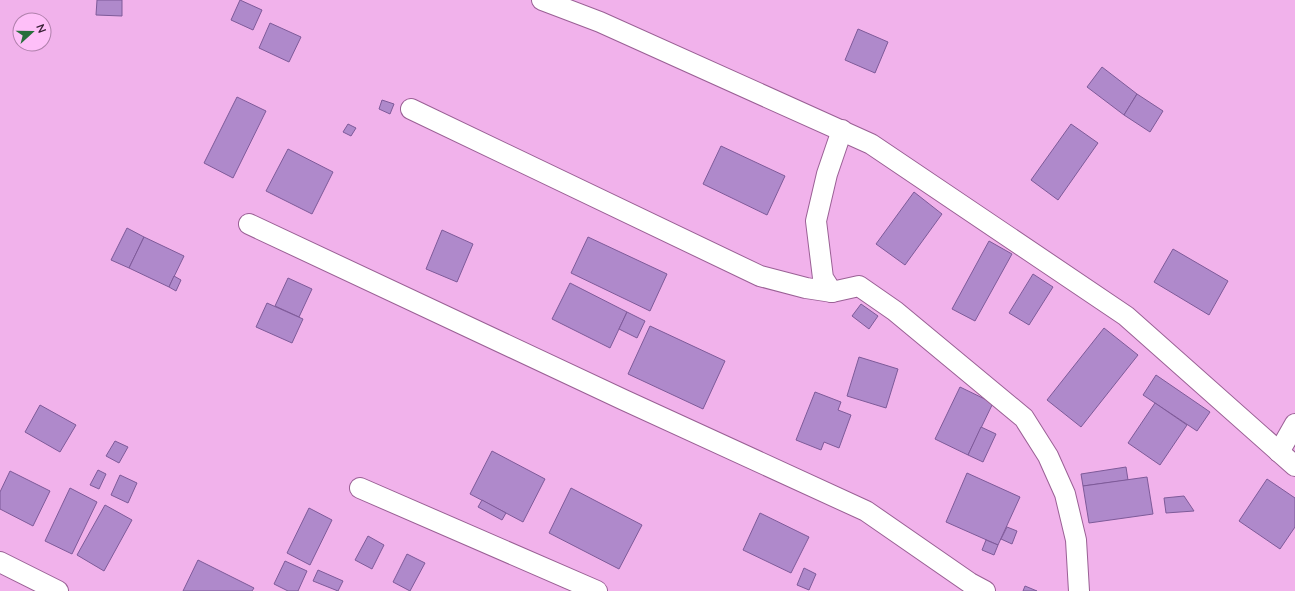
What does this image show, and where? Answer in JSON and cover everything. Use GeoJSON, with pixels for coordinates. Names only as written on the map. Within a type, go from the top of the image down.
{"type":"FeatureCollection","features":[{"type":"Feature","properties":{"kind":"street"},"geometry":{"type":"LineString","coordinates":[[542,0],[600,22],[871,144],[1126,316],[1295,466]]}},
{"type":"Feature","properties":{"kind":"street"},"geometry":{"type":"LineString","coordinates":[[412,109],[760,276],[806,288],[832,292],[859,286],[895,311],[1024,418],[1048,456],[1065,494],[1076,540],[1079,591]]}},
{"type":"Feature","properties":{"kind":"street"},"geometry":{"type":"LineString","coordinates":[[832,292],[823,278],[816,221],[827,174],[842,130]]}},
{"type":"Feature","properties":{"kind":"street"},"geometry":{"type":"LineString","coordinates":[[249,224],[616,397],[866,511],[970,583],[985,591]]}},
{"type":"Feature","properties":{"kind":"street"},"geometry":{"type":"LineString","coordinates":[[1279,452],[1295,424]]}},
{"type":"Feature","properties":{"kind":"street"},"geometry":{"type":"LineString","coordinates":[[360,488],[597,591]]}},
{"type":"Feature","properties":{"kind":"street"},"geometry":{"type":"LineString","coordinates":[[0,562],[58,591]]}},
{"type":"Feature","properties":{"kind":"building"},"geometry":{"type":"Polygon","coordinates":[[[97,0],[122,0],[122,16],[96,15],[97,0]]]}},
{"type":"Feature","properties":{"kind":"building"},"geometry":{"type":"Polygon","coordinates":[[[240,0],[262,10],[253,30],[231,20],[240,0]]]}},
{"type":"Feature","properties":{"kind":"building"},"geometry":{"type":"Polygon","coordinates":[[[270,23],[301,37],[289,62],[259,48],[270,23]]]}},
{"type":"Feature","properties":{"kind":"building"},"geometry":{"type":"Polygon","coordinates":[[[858,29],[888,42],[875,73],[845,60],[858,29]]]}},
{"type":"Feature","properties":{"kind":"building"},"geometry":{"type":"Polygon","coordinates":[[[1102,67],[1137,94],[1124,115],[1087,87],[1102,67]]]}},
{"type":"Feature","properties":{"kind":"building"},"geometry":{"type":"Polygon","coordinates":[[[1137,94],[1163,111],[1150,132],[1124,115],[1137,94]]]}},
{"type":"Feature","properties":{"kind":"building"},"geometry":{"type":"Polygon","coordinates":[[[237,97],[266,111],[233,178],[204,163],[237,97]]]}},
{"type":"Feature","properties":{"kind":"building"},"geometry":{"type":"Polygon","coordinates":[[[382,100],[394,104],[390,114],[379,109],[382,100]]]}},
{"type":"Feature","properties":{"kind":"building"},"geometry":{"type":"Polygon","coordinates":[[[348,124],[356,128],[351,136],[343,132],[348,124]]]}},
{"type":"Feature","properties":{"kind":"building"},"geometry":{"type":"Polygon","coordinates":[[[1071,124],[1098,143],[1058,200],[1031,180],[1071,124]]]}},
{"type":"Feature","properties":{"kind":"building"},"geometry":{"type":"Polygon","coordinates":[[[721,146],[785,176],[767,215],[703,184],[721,146]]]}},
{"type":"Feature","properties":{"kind":"building"},"geometry":{"type":"Polygon","coordinates":[[[288,149],[333,172],[312,214],[266,191],[288,149]]]}},
{"type":"Feature","properties":{"kind":"building"},"geometry":{"type":"Polygon","coordinates":[[[914,192],[942,214],[905,265],[876,244],[914,192]]]}},
{"type":"Feature","properties":{"kind":"building"},"geometry":{"type":"Polygon","coordinates":[[[127,228],[144,237],[129,268],[111,260],[127,228]]]}},
{"type":"Feature","properties":{"kind":"building"},"geometry":{"type":"Polygon","coordinates":[[[442,230],[473,244],[457,282],[426,269],[442,230]]]}},
{"type":"Feature","properties":{"kind":"building"},"geometry":{"type":"Polygon","coordinates":[[[144,237],[184,256],[169,287],[129,268],[144,237]]]}},
{"type":"Feature","properties":{"kind":"building"},"geometry":{"type":"Polygon","coordinates":[[[588,237],[667,274],[650,311],[571,273],[588,237]]]}},
{"type":"Feature","properties":{"kind":"building"},"geometry":{"type":"Polygon","coordinates":[[[989,241],[1012,254],[975,321],[952,309],[989,241]]]}},
{"type":"Feature","properties":{"kind":"building"},"geometry":{"type":"Polygon","coordinates":[[[1173,249],[1228,281],[1209,315],[1154,282],[1173,249]]]}},
{"type":"Feature","properties":{"kind":"building"},"geometry":{"type":"Polygon","coordinates":[[[1033,274],[1053,287],[1029,325],[1009,313],[1033,274]]]}},
{"type":"Feature","properties":{"kind":"building"},"geometry":{"type":"Polygon","coordinates":[[[174,276],[181,280],[176,291],[169,287],[174,276]]]}},
{"type":"Feature","properties":{"kind":"building"},"geometry":{"type":"Polygon","coordinates":[[[288,278],[312,289],[299,317],[275,306],[288,278]]]}},
{"type":"Feature","properties":{"kind":"building"},"geometry":{"type":"Polygon","coordinates":[[[570,283],[627,312],[610,348],[552,319],[570,283]]]}},
{"type":"Feature","properties":{"kind":"building"},"geometry":{"type":"Polygon","coordinates":[[[267,303],[303,319],[292,343],[256,327],[267,303]]]}},
{"type":"Feature","properties":{"kind":"building"},"geometry":{"type":"Polygon","coordinates":[[[861,304],[878,316],[869,329],[852,316],[861,304]]]}},
{"type":"Feature","properties":{"kind":"building"},"geometry":{"type":"Polygon","coordinates":[[[627,312],[645,321],[637,338],[619,329],[627,312]]]}},
{"type":"Feature","properties":{"kind":"building"},"geometry":{"type":"Polygon","coordinates":[[[650,326],[725,361],[703,409],[628,374],[650,326]]]}},
{"type":"Feature","properties":{"kind":"building"},"geometry":{"type":"Polygon","coordinates":[[[1104,328],[1138,355],[1081,427],[1047,400],[1104,328]]]}},
{"type":"Feature","properties":{"kind":"building"},"geometry":{"type":"Polygon","coordinates":[[[859,357],[898,369],[886,408],[847,396],[859,357]]]}},
{"type":"Feature","properties":{"kind":"building"},"geometry":{"type":"Polygon","coordinates":[[[1156,375],[1210,412],[1197,431],[1143,395],[1156,375]]]}},
{"type":"Feature","properties":{"kind":"building"},"geometry":{"type":"Polygon","coordinates":[[[960,387],[993,403],[968,455],[935,439],[960,387]]]}},
{"type":"Feature","properties":{"kind":"building"},"geometry":{"type":"Polygon","coordinates":[[[815,392],[841,402],[838,410],[851,415],[839,448],[824,442],[821,450],[796,440],[815,392]]]}},
{"type":"Feature","properties":{"kind":"building"},"geometry":{"type":"Polygon","coordinates":[[[1155,403],[1187,425],[1160,465],[1128,443],[1155,403]]]}},
{"type":"Feature","properties":{"kind":"building"},"geometry":{"type":"Polygon","coordinates":[[[40,405],[76,425],[60,452],[25,432],[40,405]]]}},
{"type":"Feature","properties":{"kind":"building"},"geometry":{"type":"Polygon","coordinates":[[[981,427],[996,434],[983,462],[968,455],[981,427]]]}},
{"type":"Feature","properties":{"kind":"building"},"geometry":{"type":"Polygon","coordinates":[[[115,441],[128,447],[119,463],[106,456],[115,441]]]}},
{"type":"Feature","properties":{"kind":"building"},"geometry":{"type":"Polygon","coordinates":[[[492,451],[545,479],[523,522],[470,494],[492,451]]]}},
{"type":"Feature","properties":{"kind":"building"},"geometry":{"type":"Polygon","coordinates":[[[1126,467],[1128,480],[1083,486],[1081,474],[1126,467]]]}},
{"type":"Feature","properties":{"kind":"building"},"geometry":{"type":"Polygon","coordinates":[[[98,470],[106,474],[99,489],[90,485],[98,470]]]}},
{"type":"Feature","properties":{"kind":"building"},"geometry":{"type":"Polygon","coordinates":[[[10,471],[50,491],[33,526],[0,509],[0,492],[10,471]]]}},
{"type":"Feature","properties":{"kind":"building"},"geometry":{"type":"Polygon","coordinates":[[[967,473],[1020,497],[998,545],[946,522],[967,473]]]}},
{"type":"Feature","properties":{"kind":"building"},"geometry":{"type":"Polygon","coordinates":[[[120,475],[137,483],[128,503],[111,495],[120,475]]]}},
{"type":"Feature","properties":{"kind":"building"},"geometry":{"type":"Polygon","coordinates":[[[1147,477],[1153,514],[1089,523],[1083,486],[1147,477]]]}},
{"type":"Feature","properties":{"kind":"building"},"geometry":{"type":"Polygon","coordinates":[[[1267,479],[1295,498],[1295,527],[1280,549],[1239,521],[1267,479]]]}},
{"type":"Feature","properties":{"kind":"building"},"geometry":{"type":"Polygon","coordinates":[[[70,488],[97,502],[72,554],[45,541],[70,488]]]}},
{"type":"Feature","properties":{"kind":"building"},"geometry":{"type":"Polygon","coordinates":[[[571,488],[642,525],[619,569],[549,533],[571,488]]]}},
{"type":"Feature","properties":{"kind":"building"},"geometry":{"type":"Polygon","coordinates":[[[1184,496],[1194,511],[1166,513],[1164,498],[1184,496]]]}},
{"type":"Feature","properties":{"kind":"building"},"geometry":{"type":"Polygon","coordinates":[[[482,500],[506,513],[502,520],[478,507],[482,500]]]}},
{"type":"Feature","properties":{"kind":"building"},"geometry":{"type":"Polygon","coordinates":[[[105,505],[132,520],[104,571],[77,555],[105,505]]]}},
{"type":"Feature","properties":{"kind":"building"},"geometry":{"type":"Polygon","coordinates":[[[309,508],[332,520],[310,565],[287,553],[309,508]]]}},
{"type":"Feature","properties":{"kind":"building"},"geometry":{"type":"Polygon","coordinates":[[[760,513],[809,537],[791,573],[743,550],[760,513]]]}},
{"type":"Feature","properties":{"kind":"building"},"geometry":{"type":"Polygon","coordinates":[[[1007,527],[1017,531],[1012,544],[1001,539],[1007,527]]]}},
{"type":"Feature","properties":{"kind":"building"},"geometry":{"type":"Polygon","coordinates":[[[368,536],[384,545],[372,569],[355,560],[368,536]]]}},
{"type":"Feature","properties":{"kind":"building"},"geometry":{"type":"Polygon","coordinates":[[[986,540],[998,545],[994,555],[982,550],[986,540]]]}},
{"type":"Feature","properties":{"kind":"building"},"geometry":{"type":"Polygon","coordinates":[[[407,554],[425,563],[410,591],[393,582],[407,554]]]}},
{"type":"Feature","properties":{"kind":"building"},"geometry":{"type":"Polygon","coordinates":[[[198,560],[254,588],[252,591],[183,591],[198,560]]]}},
{"type":"Feature","properties":{"kind":"building"},"geometry":{"type":"Polygon","coordinates":[[[285,561],[307,571],[298,591],[288,591],[274,584],[285,561]]]}},
{"type":"Feature","properties":{"kind":"building"},"geometry":{"type":"Polygon","coordinates":[[[804,568],[816,574],[809,590],[797,585],[804,568]]]}},
{"type":"Feature","properties":{"kind":"building"},"geometry":{"type":"Polygon","coordinates":[[[318,570],[343,581],[338,591],[313,581],[318,570]]]}},
{"type":"Feature","properties":{"kind":"building"},"geometry":{"type":"Polygon","coordinates":[[[1025,586],[1037,591],[1023,591],[1025,586]]]}}]}
